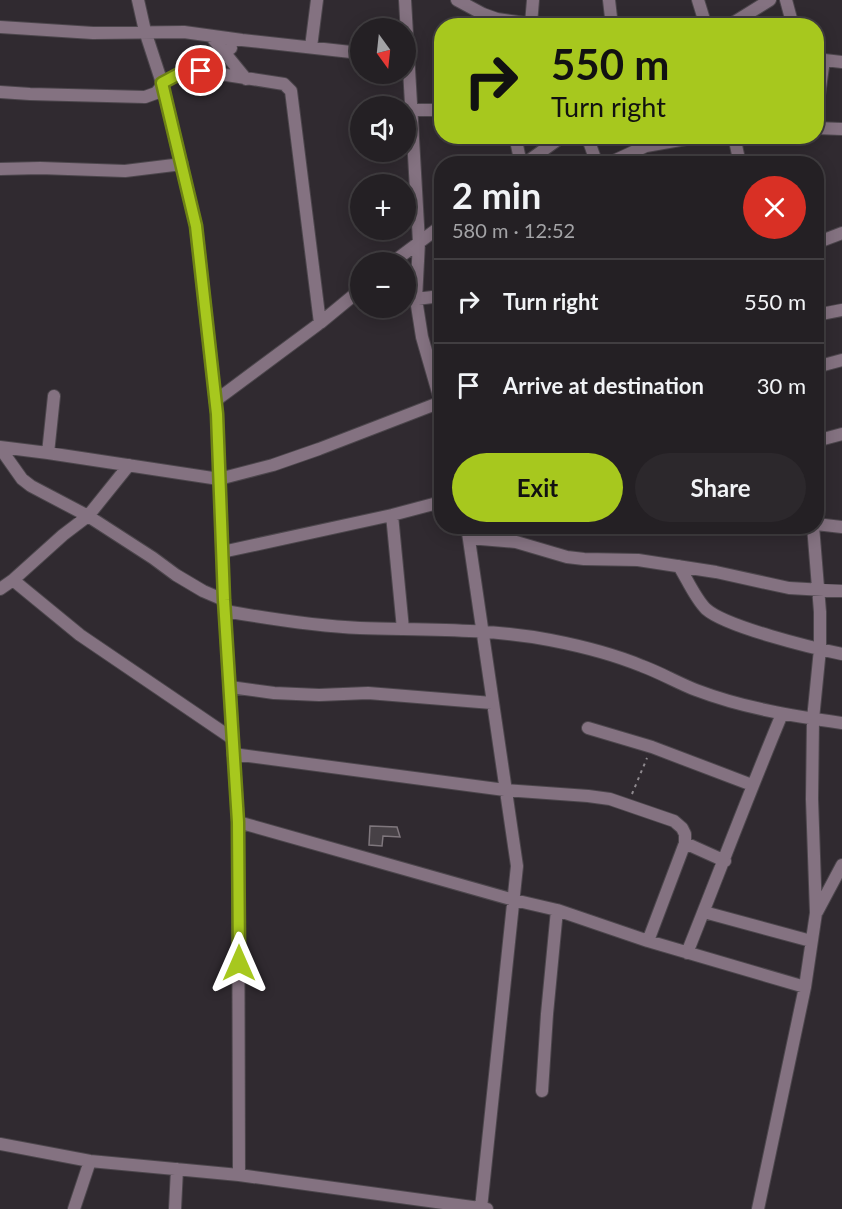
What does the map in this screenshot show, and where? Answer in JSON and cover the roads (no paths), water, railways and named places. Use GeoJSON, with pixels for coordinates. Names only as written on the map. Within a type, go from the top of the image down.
{"type":"FeatureCollection","features":[{"type":"Feature","properties":{"kind":"street"},"geometry":{"type":"LineString","coordinates":[[138,0],[145,31],[162,83],[196,226],[215,401],[238,822],[239,1175]]}},
{"type":"Feature","properties":{"kind":"street"},"geometry":{"type":"LineString","coordinates":[[311,47],[317,0]]}},
{"type":"Feature","properties":{"kind":"street"},"geometry":{"type":"LineString","coordinates":[[405,0],[406,18]]}},
{"type":"Feature","properties":{"kind":"street"},"geometry":{"type":"LineString","coordinates":[[457,0],[494,18]]}},
{"type":"Feature","properties":{"kind":"street"},"geometry":{"type":"LineString","coordinates":[[532,18],[533,0]]}},
{"type":"Feature","properties":{"kind":"street"},"geometry":{"type":"LineString","coordinates":[[609,0],[611,18]]}},
{"type":"Feature","properties":{"kind":"street"},"geometry":{"type":"LineString","coordinates":[[698,0],[704,18]]}},
{"type":"Feature","properties":{"kind":"street"},"geometry":{"type":"LineString","coordinates":[[741,18],[770,0]]}},
{"type":"Feature","properties":{"kind":"street"},"geometry":{"type":"LineString","coordinates":[[786,0],[791,18]]}},
{"type":"Feature","properties":{"kind":"street"},"geometry":{"type":"LineString","coordinates":[[0,27],[93,33],[184,32],[350,52]]}},
{"type":"Feature","properties":{"kind":"street"},"geometry":{"type":"LineString","coordinates":[[211,36],[246,79]]}},
{"type":"Feature","properties":{"kind":"street"},"geometry":{"type":"LineString","coordinates":[[201,71],[242,40]]}},
{"type":"Feature","properties":{"kind":"street"},"geometry":{"type":"LineString","coordinates":[[824,60],[842,62]]}},
{"type":"Feature","properties":{"kind":"street"},"geometry":{"type":"LineString","coordinates":[[0,92],[152,96],[162,83],[177,75],[201,71],[284,84],[291,91],[320,322]]}},
{"type":"Feature","properties":{"kind":"street"},"geometry":{"type":"LineString","coordinates":[[416,110],[434,110]]}},
{"type":"Feature","properties":{"kind":"street"},"geometry":{"type":"LineString","coordinates":[[824,128],[842,129]]}},
{"type":"Feature","properties":{"kind":"street"},"geometry":{"type":"LineString","coordinates":[[534,156],[551,144]]}},
{"type":"Feature","properties":{"kind":"street"},"geometry":{"type":"LineString","coordinates":[[624,156],[646,146],[657,144]]}},
{"type":"Feature","properties":{"kind":"street"},"geometry":{"type":"LineString","coordinates":[[414,162],[419,242],[416,276]]}},
{"type":"Feature","properties":{"kind":"street"},"geometry":{"type":"LineString","coordinates":[[0,169],[125,171],[182,164]]}},
{"type":"Feature","properties":{"kind":"street"},"geometry":{"type":"LineString","coordinates":[[406,252],[434,230]]}},
{"type":"Feature","properties":{"kind":"street"},"geometry":{"type":"LineString","coordinates":[[824,240],[842,233]]}},
{"type":"Feature","properties":{"kind":"street"},"geometry":{"type":"LineString","coordinates":[[434,297],[416,299],[422,337],[434,378]]}},
{"type":"Feature","properties":{"kind":"street"},"geometry":{"type":"LineString","coordinates":[[215,401],[350,298]]}},
{"type":"Feature","properties":{"kind":"street"},"geometry":{"type":"LineString","coordinates":[[824,313],[842,310]]}},
{"type":"Feature","properties":{"kind":"street"},"geometry":{"type":"LineString","coordinates":[[824,365],[842,360]]}},
{"type":"Feature","properties":{"kind":"street"},"geometry":{"type":"LineString","coordinates":[[48,453],[54,396]]}},
{"type":"Feature","properties":{"kind":"street"},"geometry":{"type":"LineString","coordinates":[[0,448],[48,453],[219,480],[301,456],[434,405]]}},
{"type":"Feature","properties":{"kind":"street"},"geometry":{"type":"LineString","coordinates":[[824,439],[842,434]]}},
{"type":"Feature","properties":{"kind":"street"},"geometry":{"type":"LineString","coordinates":[[0,448],[22,479],[31,486],[88,516],[225,606],[288,622],[358,628],[482,630],[582,647],[640,664],[695,690],[729,701],[782,714],[842,723]]}},
{"type":"Feature","properties":{"kind":"street"},"geometry":{"type":"LineString","coordinates":[[0,589],[88,516],[129,465]]}},
{"type":"Feature","properties":{"kind":"street"},"geometry":{"type":"LineString","coordinates":[[222,552],[434,504]]}},
{"type":"Feature","properties":{"kind":"street"},"geometry":{"type":"LineString","coordinates":[[392,515],[403,629]]}},
{"type":"Feature","properties":{"kind":"street"},"geometry":{"type":"LineString","coordinates":[[824,526],[842,527]]}},
{"type":"Feature","properties":{"kind":"street"},"geometry":{"type":"LineString","coordinates":[[468,534],[517,866],[481,1208]]}},
{"type":"Feature","properties":{"kind":"street"},"geometry":{"type":"LineString","coordinates":[[478,534],[516,542],[549,553],[584,559],[638,560],[789,588],[842,591]]}},
{"type":"Feature","properties":{"kind":"street"},"geometry":{"type":"LineString","coordinates":[[758,1209],[805,987],[816,913],[812,799],[813,719],[820,649],[816,534]]}},
{"type":"Feature","properties":{"kind":"street"},"geometry":{"type":"LineString","coordinates":[[679,566],[703,607],[723,620],[842,654]]}},
{"type":"Feature","properties":{"kind":"street"},"geometry":{"type":"LineString","coordinates":[[13,580],[80,635],[233,739]]}},
{"type":"Feature","properties":{"kind":"street"},"geometry":{"type":"LineString","coordinates":[[230,687],[274,693],[320,695],[368,693],[492,704]]}},
{"type":"Feature","properties":{"kind":"street"},"geometry":{"type":"LineString","coordinates":[[687,953],[782,714]]}},
{"type":"Feature","properties":{"kind":"street"},"geometry":{"type":"LineString","coordinates":[[588,728],[651,747],[752,786]]}},
{"type":"Feature","properties":{"kind":"street"},"geometry":{"type":"LineString","coordinates":[[233,754],[505,790],[588,796],[628,804],[674,821],[682,828],[685,843],[648,941]]}},
{"type":"Feature","properties":{"kind":"street"},"geometry":{"type":"LineString","coordinates":[[238,822],[557,910],[648,941],[805,987]]}},
{"type":"Feature","properties":{"kind":"street"},"geometry":{"type":"LineString","coordinates":[[685,843],[725,861]]}},
{"type":"Feature","properties":{"kind":"street"},"geometry":{"type":"LineString","coordinates":[[816,913],[842,865]]}},
{"type":"Feature","properties":{"kind":"street"},"geometry":{"type":"LineString","coordinates":[[829,891],[842,894]]}},
{"type":"Feature","properties":{"kind":"street"},"geometry":{"type":"LineString","coordinates":[[542,1091],[557,910]]}},
{"type":"Feature","properties":{"kind":"street"},"geometry":{"type":"LineString","coordinates":[[704,912],[811,941]]}},
{"type":"Feature","properties":{"kind":"street"},"geometry":{"type":"LineString","coordinates":[[0,1144],[90,1161],[239,1175],[487,1209]]}},
{"type":"Feature","properties":{"kind":"street"},"geometry":{"type":"LineString","coordinates":[[74,1209],[90,1161]]}},
{"type":"Feature","properties":{"kind":"street"},"geometry":{"type":"LineString","coordinates":[[175,1209],[177,1169]]}}]}
